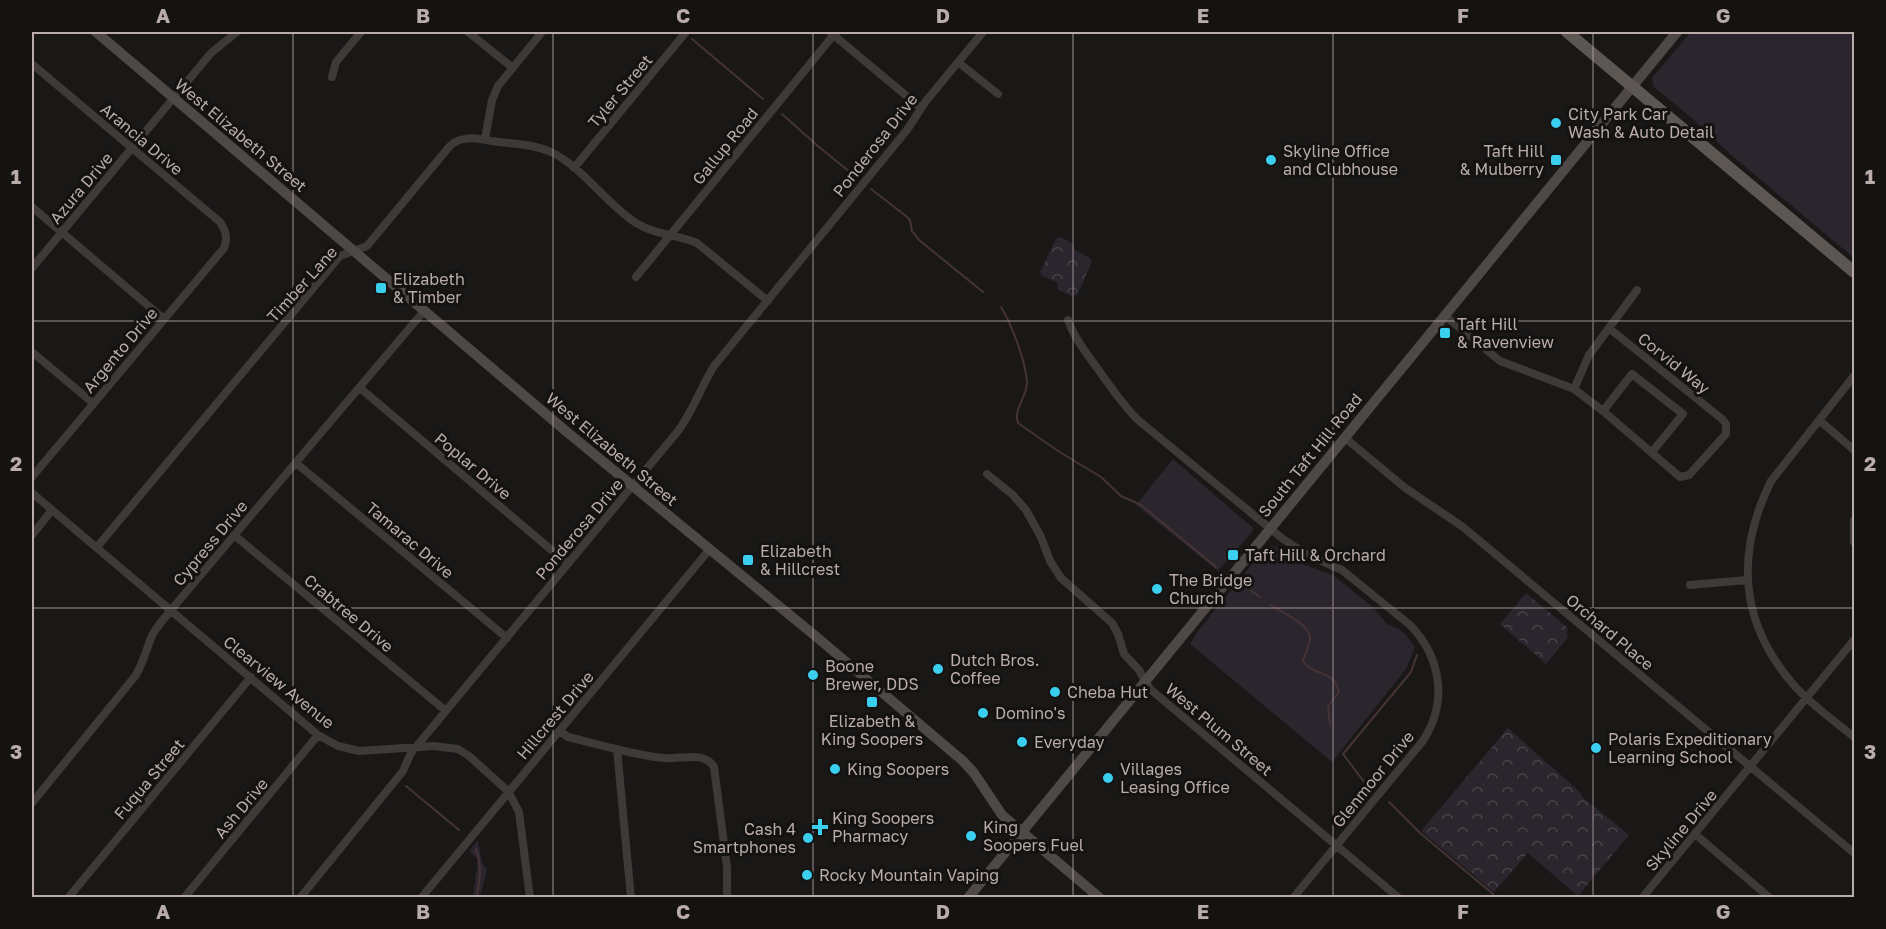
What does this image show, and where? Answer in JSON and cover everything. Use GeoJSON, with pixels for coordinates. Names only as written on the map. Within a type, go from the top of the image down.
{"type":"FeatureCollection","features":[{"type":"Feature","properties":{"kind":"main road","name":"West Elizabeth Street"},"geometry":{"type":"LineString","coordinates":[[96,32],[424,311],[969,766],[996,808],[1021,832],[1100,897]]}},
{"type":"Feature","properties":{"kind":"main road"},"geometry":{"type":"LineString","coordinates":[[1566,32],[1854,272]]}},
{"type":"Feature","properties":{"kind":"main road","name":"South Taft Hill Road"},"geometry":{"type":"LineString","coordinates":[[968,897],[1677,32]]}},
{"type":"Feature","properties":{"kind":"street","name":"Azura Drive"},"geometry":{"type":"LineString","coordinates":[[32,268],[211,53],[237,32]]}},
{"type":"Feature","properties":{"kind":"street"},"geometry":{"type":"LineString","coordinates":[[332,77],[336,62],[361,32]]}},
{"type":"Feature","properties":{"kind":"street"},"geometry":{"type":"LineString","coordinates":[[468,32],[513,68]]}},
{"type":"Feature","properties":{"kind":"street"},"geometry":{"type":"LineString","coordinates":[[542,32],[498,86],[492,100],[485,140],[544,149],[554,153],[635,222],[648,229],[690,240],[703,247],[768,301]]}},
{"type":"Feature","properties":{"kind":"street","name":"Tyler Street"},"geometry":{"type":"LineString","coordinates":[[574,168],[687,32]]}},
{"type":"Feature","properties":{"kind":"street"},"geometry":{"type":"LineString","coordinates":[[833,32],[921,108]]}},
{"type":"Feature","properties":{"kind":"street","name":"Gallup Road"},"geometry":{"type":"LineString","coordinates":[[636,277],[833,32]]}},
{"type":"Feature","properties":{"kind":"street","name":"Ponderosa Drive"},"geometry":{"type":"LineString","coordinates":[[300,897],[403,771],[411,753],[678,431],[690,414],[714,366],[983,32]]}},
{"type":"Feature","properties":{"kind":"street"},"geometry":{"type":"LineString","coordinates":[[958,62],[998,94]]}},
{"type":"Feature","properties":{"kind":"street","name":"Arancia Drive"},"geometry":{"type":"LineString","coordinates":[[32,64],[220,222],[226,239]]}},
{"type":"Feature","properties":{"kind":"street","name":"Timber Lane"},"geometry":{"type":"LineString","coordinates":[[97,547],[340,256],[368,246],[454,142],[461,138],[485,140]]}},
{"type":"Feature","properties":{"kind":"street"},"geometry":{"type":"LineString","coordinates":[[32,207],[164,319]]}},
{"type":"Feature","properties":{"kind":"street","name":"Argento Drive"},"geometry":{"type":"LineString","coordinates":[[32,477],[224,248],[226,239]]}},
{"type":"Feature","properties":{"kind":"street"},"geometry":{"type":"LineString","coordinates":[[1574,389],[1589,355],[1637,290]]}},
{"type":"Feature","properties":{"kind":"street","name":"Cypress Drive"},"geometry":{"type":"LineString","coordinates":[[32,803],[136,675],[142,666],[150,640],[171,610],[424,311]]}},
{"type":"Feature","properties":{"kind":"street"},"geometry":{"type":"LineString","coordinates":[[1444,315],[1500,361],[1574,389],[1652,452],[1683,414],[1632,374],[1603,411]]}},
{"type":"Feature","properties":{"kind":"street"},"geometry":{"type":"LineString","coordinates":[[1068,320],[1073,335],[1129,410],[1270,528]]}},
{"type":"Feature","properties":{"kind":"street","name":"Corvid Way"},"geometry":{"type":"LineString","coordinates":[[1610,329],[1726,424],[1726,434],[1689,475],[1680,477],[1652,452]]}},
{"type":"Feature","properties":{"kind":"street"},"geometry":{"type":"LineString","coordinates":[[32,352],[93,403]]}},
{"type":"Feature","properties":{"kind":"street"},"geometry":{"type":"LineString","coordinates":[[1854,376],[1771,481],[1755,520],[1747,580],[1751,608],[1764,643],[1784,673],[1807,698],[1854,737]]}},
{"type":"Feature","properties":{"kind":"street","name":"Poplar Drive"},"geometry":{"type":"LineString","coordinates":[[360,388],[568,564]]}},
{"type":"Feature","properties":{"kind":"street"},"geometry":{"type":"LineString","coordinates":[[1819,420],[1854,450]]}},
{"type":"Feature","properties":{"kind":"street","name":"Orchard Place"},"geometry":{"type":"LineString","coordinates":[[1344,437],[1404,487],[1463,526],[1854,853]]}},
{"type":"Feature","properties":{"kind":"street","name":"Tamarac Drive"},"geometry":{"type":"LineString","coordinates":[[296,463],[507,638]]}},
{"type":"Feature","properties":{"kind":"street","name":"West Plum Street"},"geometry":{"type":"LineString","coordinates":[[987,474],[1013,495],[1026,510],[1056,571],[1065,582],[1112,623],[1124,654],[1139,670],[1150,689],[1399,897]]}},
{"type":"Feature","properties":{"kind":"street","name":"Clearview Avenue"},"geometry":{"type":"LineString","coordinates":[[32,493],[318,735],[338,746],[359,751],[434,746],[458,749],[470,756],[508,790],[515,802],[521,819],[530,897]]}},
{"type":"Feature","properties":{"kind":"street"},"geometry":{"type":"LineString","coordinates":[[32,534],[52,510]]}},
{"type":"Feature","properties":{"kind":"street"},"geometry":{"type":"LineString","coordinates":[[1854,520],[1854,542]]}},
{"type":"Feature","properties":{"kind":"street","name":"Glenmoor Drive"},"geometry":{"type":"LineString","coordinates":[[1270,528],[1295,549],[1342,570],[1410,625],[1426,644],[1431,654],[1437,671],[1439,692],[1430,728],[1422,742],[1294,897]]}},
{"type":"Feature","properties":{"kind":"street","name":"Crabtree Drive"},"geometry":{"type":"LineString","coordinates":[[234,535],[446,711]]}},
{"type":"Feature","properties":{"kind":"street","name":"Hillcrest Drive"},"geometry":{"type":"LineString","coordinates":[[421,897],[709,550]]}},
{"type":"Feature","properties":{"kind":"street"},"geometry":{"type":"LineString","coordinates":[[1690,585],[1747,580]]}},
{"type":"Feature","properties":{"kind":"street","name":"Skyline Drive"},"geometry":{"type":"LineString","coordinates":[[1642,897],[1854,640]]}},
{"type":"Feature","properties":{"kind":"street","name":"Fuqua Street"},"geometry":{"type":"LineString","coordinates":[[68,897],[251,677]]}},
{"type":"Feature","properties":{"kind":"street"},"geometry":{"type":"LineString","coordinates":[[560,731],[567,737],[617,749],[663,758],[700,757],[711,761],[714,767],[727,867],[727,897]]}},
{"type":"Feature","properties":{"kind":"street","name":"Ash Drive"},"geometry":{"type":"LineString","coordinates":[[184,897],[318,735]]}},
{"type":"Feature","properties":{"kind":"street"},"geometry":{"type":"LineString","coordinates":[[617,749],[631,897]]}},
{"type":"Feature","properties":{"kind":"street"},"geometry":{"type":"LineString","coordinates":[[1695,834],[1770,897]]}},
{"type":"Feature","properties":{"kind":"green space"},"geometry":{"type":"Polygon","coordinates":[[[1691,32],[1854,32],[1854,258],[1653,86],[1652,78],[1691,32]]]}},
{"type":"Feature","properties":{"kind":"green space"},"geometry":{"type":"Polygon","coordinates":[[[1060,237],[1073,244],[1075,250],[1090,258],[1092,262],[1077,295],[1072,296],[1058,290],[1058,283],[1042,276],[1040,272],[1056,239],[1060,237]]]}},
{"type":"Feature","properties":{"kind":"green space"},"geometry":{"type":"Polygon","coordinates":[[[1173,459],[1253,528],[1253,531],[1218,571],[1136,505],[1173,459]]]}},
{"type":"Feature","properties":{"kind":"green space"},"geometry":{"type":"Polygon","coordinates":[[[1266,547],[1277,547],[1303,564],[1334,576],[1374,608],[1387,624],[1406,635],[1415,647],[1406,669],[1332,762],[1190,644],[1266,547]]]}},
{"type":"Feature","properties":{"kind":"green space"},"geometry":{"type":"Polygon","coordinates":[[[1526,593],[1568,628],[1568,637],[1546,664],[1500,624],[1526,593]]]}},
{"type":"Feature","properties":{"kind":"green space"},"geometry":{"type":"Polygon","coordinates":[[[1508,728],[1582,794],[1581,796],[1629,835],[1578,896],[1528,853],[1494,892],[1421,831],[1508,728]]]}},
{"type":"Feature","properties":{"kind":"green space"},"geometry":{"type":"Polygon","coordinates":[[[478,840],[482,863],[487,869],[480,897],[473,897],[478,859],[469,851],[478,840]]]}},
{"type":"Feature","properties":{"kind":"waterway"},"geometry":{"type":"LineString","coordinates":[[692,39],[763,99]]}},
{"type":"Feature","properties":{"kind":"waterway"},"geometry":{"type":"LineString","coordinates":[[782,114],[856,177]]}},
{"type":"Feature","properties":{"kind":"waterway"},"geometry":{"type":"LineString","coordinates":[[871,189],[910,220],[912,231],[919,240],[983,292]]}},
{"type":"Feature","properties":{"kind":"waterway"},"geometry":{"type":"LineString","coordinates":[[1001,307],[1018,344],[1026,374],[1026,388],[1017,413],[1018,423],[1101,477],[1121,496],[1141,505],[1216,567]]}},
{"type":"Feature","properties":{"kind":"waterway"},"geometry":{"type":"LineString","coordinates":[[1251,591],[1260,597]]}},
{"type":"Feature","properties":{"kind":"waterway"},"geometry":{"type":"LineString","coordinates":[[1271,605],[1306,628],[1310,641],[1303,661],[1310,668],[1332,678],[1336,684],[1339,692],[1328,706],[1330,724]]}},
{"type":"Feature","properties":{"kind":"waterway"},"geometry":{"type":"LineString","coordinates":[[1368,787],[1343,754],[1411,672],[1417,655]]}},
{"type":"Feature","properties":{"kind":"waterway"},"geometry":{"type":"LineString","coordinates":[[406,786],[459,830]]}},
{"type":"Feature","properties":{"kind":"waterway"},"geometry":{"type":"LineString","coordinates":[[1389,802],[1420,833],[1493,894]]}},
{"type":"Feature","properties":{"kind":"waterway"},"geometry":{"type":"LineString","coordinates":[[476,849],[480,874],[476,898]]}},
{"type":"Feature","properties":{"kind":"place","name":"City Park Car Wash & Auto Detail"},"geometry":{"type":"Point","coordinates":[1556,123]}},
{"type":"Feature","properties":{"kind":"place","name":"Skyline Office and Clubhouse"},"geometry":{"type":"Point","coordinates":[1271,160]}},
{"type":"Feature","properties":{"kind":"place","name":"Taft Hill & Mulberry"},"geometry":{"type":"Point","coordinates":[1556,160]}},
{"type":"Feature","properties":{"kind":"place","name":"Elizabeth & Timber"},"geometry":{"type":"Point","coordinates":[381,288]}},
{"type":"Feature","properties":{"kind":"place","name":"Taft Hill & Ravenview"},"geometry":{"type":"Point","coordinates":[1445,333]}},
{"type":"Feature","properties":{"kind":"place","name":"Taft Hill & Orchard"},"geometry":{"type":"Point","coordinates":[1233,555]}},
{"type":"Feature","properties":{"kind":"place","name":"Elizabeth & Hillcrest"},"geometry":{"type":"Point","coordinates":[748,560]}},
{"type":"Feature","properties":{"kind":"place","name":"The Bridge Church"},"geometry":{"type":"Point","coordinates":[1157,589]}},
{"type":"Feature","properties":{"kind":"place","name":"Dutch Bros. Coffee"},"geometry":{"type":"Point","coordinates":[938,669]}},
{"type":"Feature","properties":{"kind":"place","name":"Boone Brewer, DDS"},"geometry":{"type":"Point","coordinates":[813,675]}},
{"type":"Feature","properties":{"kind":"place","name":"Cheba Hut"},"geometry":{"type":"Point","coordinates":[1055,692]}},
{"type":"Feature","properties":{"kind":"place","name":"Elizabeth & King Soopers"},"geometry":{"type":"Point","coordinates":[872,702]}},
{"type":"Feature","properties":{"kind":"place","name":"Domino's"},"geometry":{"type":"Point","coordinates":[983,713]}},
{"type":"Feature","properties":{"kind":"place","name":"Everyday"},"geometry":{"type":"Point","coordinates":[1022,742]}},
{"type":"Feature","properties":{"kind":"place","name":"Polaris Expeditionary Learning School"},"geometry":{"type":"Point","coordinates":[1596,748]}},
{"type":"Feature","properties":{"kind":"place","name":"King Soopers"},"geometry":{"type":"Point","coordinates":[835,769]}},
{"type":"Feature","properties":{"kind":"place","name":"Villages Leasing Office"},"geometry":{"type":"Point","coordinates":[1108,778]}},
{"type":"Feature","properties":{"kind":"place","name":"King Soopers Pharmacy"},"geometry":{"type":"Point","coordinates":[820,827]}},
{"type":"Feature","properties":{"kind":"place","name":"King Soopers Fuel"},"geometry":{"type":"Point","coordinates":[971,836]}},
{"type":"Feature","properties":{"kind":"place","name":"Cash 4 Smartphones"},"geometry":{"type":"Point","coordinates":[808,838]}},
{"type":"Feature","properties":{"kind":"place","name":"Rocky Mountain Vaping"},"geometry":{"type":"Point","coordinates":[807,875]}}]}
